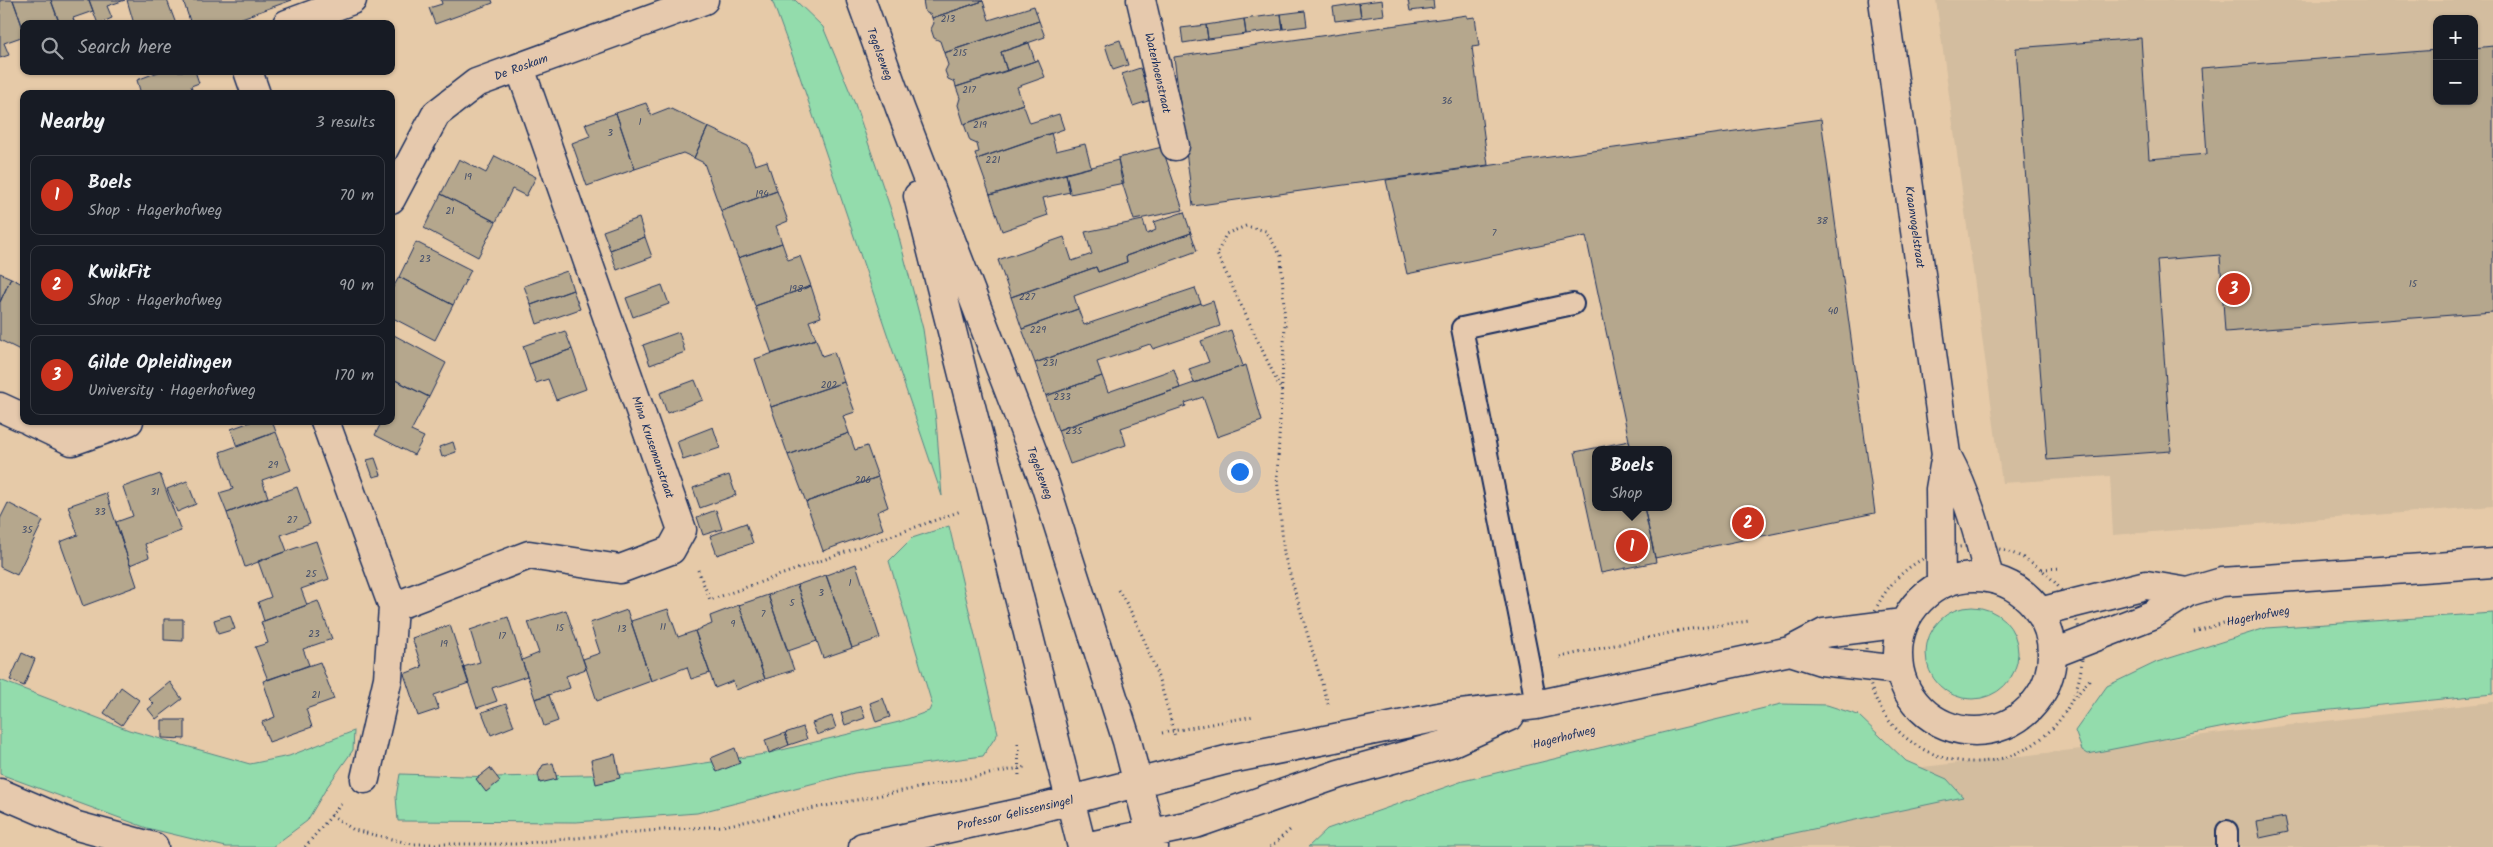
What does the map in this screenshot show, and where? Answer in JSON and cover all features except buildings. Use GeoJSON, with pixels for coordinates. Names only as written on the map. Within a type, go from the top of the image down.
{"type":"FeatureCollection","features":[{"type":"Feature","properties":{"kind":"street"},"geometry":{"type":"LineString","coordinates":[[298,20],[352,0]]}},
{"type":"Feature","properties":{"kind":"street","name":"De Roskam"},"geometry":{"type":"LineString","coordinates":[[395,191],[436,114],[476,84],[704,0]]}},
{"type":"Feature","properties":{"kind":"street","name":"Tegelseweg"},"geometry":{"type":"LineString","coordinates":[[861,0],[900,108],[1045,484],[1127,741],[1153,840]]}},
{"type":"Feature","properties":{"kind":"street","name":"Waterhoenstraat"},"geometry":{"type":"LineString","coordinates":[[1141,0],[1175,146]]}},
{"type":"Feature","properties":{"kind":"street","name":"Kraanvogelstraat"},"geometry":{"type":"LineString","coordinates":[[1883,0],[1946,454],[1940,489],[1941,584]]}},
{"type":"Feature","properties":{"kind":"street","name":"Mina Krusemanstraat"},"geometry":{"type":"LineString","coordinates":[[520,68],[682,530]]}},
{"type":"Feature","properties":{"kind":"street"},"geometry":{"type":"LineString","coordinates":[[249,75],[255,90]]}},
{"type":"Feature","properties":{"kind":"street","name":"Tegelseweg"},"geometry":{"type":"LineString","coordinates":[[900,108],[918,196],[1083,847]]}},
{"type":"Feature","properties":{"kind":"street"},"geometry":{"type":"LineString","coordinates":[[0,407],[20,416]]}},
{"type":"Feature","properties":{"kind":"street"},"geometry":{"type":"LineString","coordinates":[[38,425],[72,441],[118,425]]}},
{"type":"Feature","properties":{"kind":"street"},"geometry":{"type":"LineString","coordinates":[[326,425],[393,607],[388,678],[364,779]]}},
{"type":"Feature","properties":{"kind":"street","name":"Kraanvogelstraat"},"geometry":{"type":"LineString","coordinates":[[1946,454],[1962,484],[1982,546],[1989,578]]}},
{"type":"Feature","properties":{"kind":"street"},"geometry":{"type":"LineString","coordinates":[[393,607],[529,556],[620,569],[672,550],[682,530]]}},
{"type":"Feature","properties":{"kind":"street"},"geometry":{"type":"LineString","coordinates":[[2052,654],[2152,615],[2188,592],[2222,582],[2493,563]]}},
{"type":"Feature","properties":{"kind":"street"},"geometry":{"type":"LineString","coordinates":[[1964,577],[1989,578],[2018,589],[2031,600],[2040,612],[2049,630],[2052,654],[2046,684],[2036,702],[2017,720],[1993,730],[1973,732],[1946,726],[1933,720],[1917,706],[1907,693],[1899,670],[1897,649],[1903,623],[1917,601],[1941,584],[1964,577]]}},
{"type":"Feature","properties":{"kind":"street"},"geometry":{"type":"LineString","coordinates":[[2040,612],[2146,585],[2188,592]]}},
{"type":"Feature","properties":{"kind":"street"},"geometry":{"type":"LineString","coordinates":[[1138,783],[1226,760],[1332,738],[1444,716],[1536,705],[1790,651],[1824,633],[1903,623]]}},
{"type":"Feature","properties":{"kind":"street"},"geometry":{"type":"LineString","coordinates":[[1790,651],[1821,661],[1899,670]]}},
{"type":"Feature","properties":{"kind":"street"},"geometry":{"type":"LineString","coordinates":[[1083,847],[1153,840],[1339,774],[1450,743],[1536,705]]}},
{"type":"Feature","properties":{"kind":"street","name":"Professor Gelissensingel"},"geometry":{"type":"LineString","coordinates":[[863,847],[1138,783]]}},
{"type":"Feature","properties":{"kind":"street"},"geometry":{"type":"LineString","coordinates":[[0,793],[78,826],[154,847]]}},
{"type":"Feature","properties":{"kind":"lane"},"geometry":{"type":"LineString","coordinates":[[1536,705],[1462,328],[1573,304]]}},
{"type":"Feature","properties":{"kind":"path"},"geometry":{"type":"LineString","coordinates":[[1282,392],[1218,254],[1226,234],[1246,226],[1266,230],[1281,256],[1285,325],[1282,392],[1277,477],[1284,554],[1328,703],[1332,738]]}},
{"type":"Feature","properties":{"kind":"path"},"geometry":{"type":"LineString","coordinates":[[682,530],[710,600],[966,509]]}},
{"type":"Feature","properties":{"kind":"path"},"geometry":{"type":"LineString","coordinates":[[2008,551],[1982,546],[1960,547],[1926,556],[1898,577],[1881,596],[1869,626],[1866,666],[1874,697],[1890,723],[1913,744],[1940,758],[1970,763],[2000,760],[2031,747],[2056,726],[2074,698],[2093,675]]}},
{"type":"Feature","properties":{"kind":"path","name":"Hagerhofweg"},"geometry":{"type":"LineString","coordinates":[[2187,635],[2249,616]]}},
{"type":"Feature","properties":{"kind":"path"},"geometry":{"type":"LineString","coordinates":[[1866,695],[1874,697]]}},
{"type":"Feature","properties":{"kind":"path"},"geometry":{"type":"LineString","coordinates":[[1127,741],[1174,730]]}},
{"type":"Feature","properties":{"kind":"path","name":"Hagerhofweg"},"geometry":{"type":"LineString","coordinates":[[1527,746],[1546,741]]}},
{"type":"Feature","properties":{"kind":"path"},"geometry":{"type":"LineString","coordinates":[[330,815],[354,830],[412,844],[516,844],[647,831],[723,826],[1060,758]]}},
{"type":"Feature","properties":{"kind":"path"},"geometry":{"type":"LineString","coordinates":[[304,847],[330,815],[364,779]]}},
{"type":"Feature","properties":{"kind":"path"},"geometry":{"type":"LineString","coordinates":[[1270,847],[1296,825]]}},
{"type":"Feature","properties":{"kind":"shaded area"},"geometry":{"type":"Polygon","coordinates":[[[1936,0],[2493,0],[2493,506],[2113,535],[2110,476],[2002,483],[1936,0]]]}},
{"type":"Feature","properties":{"kind":"shaded area"},"geometry":{"type":"Polygon","coordinates":[[[2493,702],[2493,847],[1377,847],[1397,827],[2493,702]]]}},
{"type":"Feature","properties":{"kind":"green space"},"geometry":{"type":"Polygon","coordinates":[[[772,0],[795,0],[823,27],[855,104],[895,222],[923,329],[936,420],[942,496],[798,71],[772,0]]]}},
{"type":"Feature","properties":{"kind":"green space"},"geometry":{"type":"Polygon","coordinates":[[[949,526],[998,733],[983,756],[854,773],[697,813],[576,822],[398,821],[396,797],[400,774],[494,777],[632,774],[765,754],[899,722],[929,711],[932,704],[889,561],[912,538],[949,526]]]}},
{"type":"Feature","properties":{"kind":"green space"},"geometry":{"type":"Polygon","coordinates":[[[1972,607],[1990,610],[2005,620],[2015,635],[2018,653],[2015,671],[2005,686],[1990,696],[1972,699],[1954,696],[1939,686],[1929,671],[1926,653],[1929,635],[1939,620],[1954,610],[1972,607]]]}},
{"type":"Feature","properties":{"kind":"green space"},"geometry":{"type":"Polygon","coordinates":[[[2493,613],[2493,694],[2290,714],[2088,754],[2082,750],[2075,731],[2107,686],[2157,662],[2266,628],[2493,613]]]}},
{"type":"Feature","properties":{"kind":"green space"},"geometry":{"type":"Polygon","coordinates":[[[0,680],[129,730],[250,764],[289,756],[354,731],[353,750],[327,787],[307,821],[272,847],[226,847],[147,828],[0,774],[0,680]]]}},
{"type":"Feature","properties":{"kind":"green space"},"geometry":{"type":"Polygon","coordinates":[[[1781,704],[1827,705],[1858,715],[1906,761],[1947,779],[1963,797],[1729,847],[1308,847],[1327,829],[1463,781],[1781,704]]]}},
{"type":"Feature","properties":{"kind":"place","name":"Gilde Opleidingen"},"geometry":{"type":"Point","coordinates":[2234,289]}},
{"type":"Feature","properties":{"kind":"place","name":"KwikFit"},"geometry":{"type":"Point","coordinates":[1748,523]}},
{"type":"Feature","properties":{"kind":"place","name":"Boels"},"geometry":{"type":"Point","coordinates":[1632,546]}}]}
